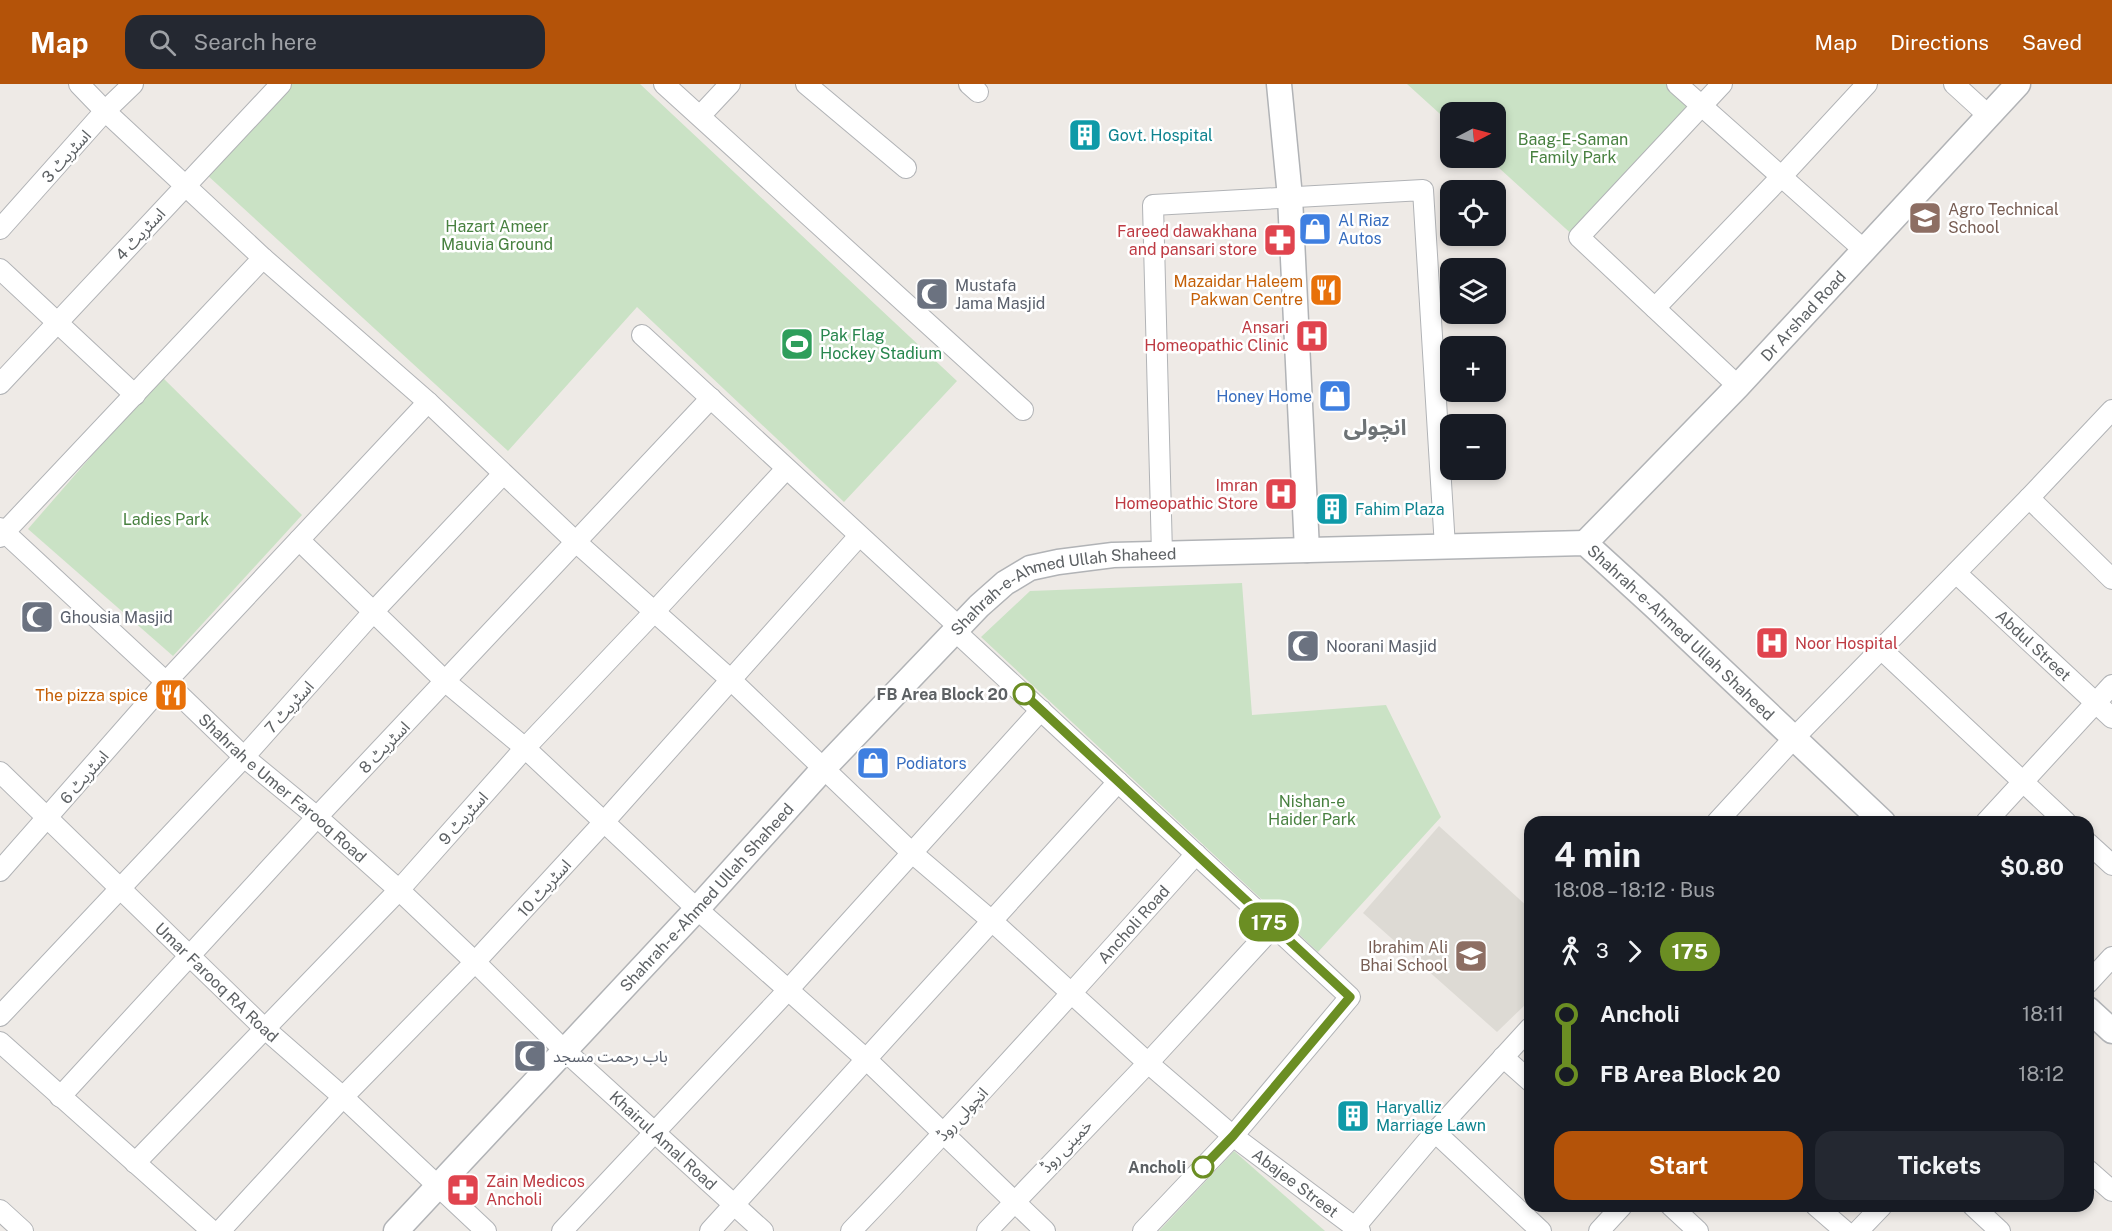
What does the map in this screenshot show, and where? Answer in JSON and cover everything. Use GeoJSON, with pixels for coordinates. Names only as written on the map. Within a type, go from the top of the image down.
{"type":"FeatureCollection","features":[{"type":"Feature","properties":{"kind":"street","name":"Abajee Street"},"geometry":{"type":"LineString","coordinates":[[79,84],[263,258],[428,402],[576,542],[731,680],[911,852],[992,921],[1148,1063],[1233,1136],[1357,1229]]}},
{"type":"Feature","properties":{"kind":"street","name":"اسٹریٹ 3"},"geometry":{"type":"LineString","coordinates":[[0,229],[105,111],[133,84]]}},
{"type":"Feature","properties":{"kind":"street","name":"اسٹریٹ 4"},"geometry":{"type":"LineString","coordinates":[[0,384],[280,84]]}},
{"type":"Feature","properties":{"kind":"street"},"geometry":{"type":"LineString","coordinates":[[664,84],[1023,410]]}},
{"type":"Feature","properties":{"kind":"street"},"geometry":{"type":"LineString","coordinates":[[700,116],[730,84]]}},
{"type":"Feature","properties":{"kind":"street"},"geometry":{"type":"LineString","coordinates":[[806,84],[906,168]]}},
{"type":"Feature","properties":{"kind":"street"},"geometry":{"type":"LineString","coordinates":[[1279,84],[1290,197],[1307,550]]}},
{"type":"Feature","properties":{"kind":"street"},"geometry":{"type":"LineString","coordinates":[[1677,84],[1864,250]]}},
{"type":"Feature","properties":{"kind":"street"},"geometry":{"type":"LineString","coordinates":[[1722,84],[1579,237],[1738,386]]}},
{"type":"Feature","properties":{"kind":"street"},"geometry":{"type":"LineString","coordinates":[[1655,308],[1867,84]]}},
{"type":"Feature","properties":{"kind":"street"},"geometry":{"type":"LineString","coordinates":[[1954,84],[1989,116]]}},
{"type":"Feature","properties":{"kind":"street","name":"Dr Arshad Road"},"geometry":{"type":"LineString","coordinates":[[1585,543],[1738,386],[2018,84]]}},
{"type":"Feature","properties":{"kind":"street"},"geometry":{"type":"LineString","coordinates":[[1162,554],[1153,205],[1423,190],[1445,547]]}},
{"type":"Feature","properties":{"kind":"street"},"geometry":{"type":"LineString","coordinates":[[1,532],[135,395],[263,258]]}},
{"type":"Feature","properties":{"kind":"street"},"geometry":{"type":"LineString","coordinates":[[0,269],[135,395]]}},
{"type":"Feature","properties":{"kind":"street"},"geometry":{"type":"LineString","coordinates":[[642,335],[1350,997],[1233,1136],[1143,1231]]}},
{"type":"Feature","properties":{"kind":"street","name":"اسٹریٹ 8"},"geometry":{"type":"LineString","coordinates":[[60,1097],[317,817],[711,398]]}},
{"type":"Feature","properties":{"kind":"street","name":"اسٹریٹ 6"},"geometry":{"type":"LineString","coordinates":[[0,871],[166,682],[428,402]]}},
{"type":"Feature","properties":{"kind":"street"},"geometry":{"type":"LineString","coordinates":[[1722,816],[1794,738],[2029,498],[2108,424]]}},
{"type":"Feature","properties":{"kind":"street","name":"اسٹریٹ 9"},"geometry":{"type":"LineString","coordinates":[[135,1163],[399,890],[525,748],[786,469]]}},
{"type":"Feature","properties":{"kind":"street","name":"اسٹریٹ 7"},"geometry":{"type":"LineString","coordinates":[[0,1016],[244,757],[374,611],[503,474]]}},
{"type":"Feature","properties":{"kind":"street"},"geometry":{"type":"LineString","coordinates":[[2029,498],[2112,579]]}},
{"type":"Feature","properties":{"kind":"street","name":"Shahrah e Umer Farooq Road"},"geometry":{"type":"LineString","coordinates":[[1,532],[166,682],[244,757],[317,817],[399,890],[476,962],[564,1050]]}},
{"type":"Feature","properties":{"kind":"street","name":"اسٹریٹ 10"},"geometry":{"type":"LineString","coordinates":[[220,1231],[343,1097],[476,962],[859,536]]}},
{"type":"Feature","properties":{"kind":"street"},"geometry":{"type":"LineString","coordinates":[[299,540],[446,682],[525,748],[697,909],[867,1060],[1045,1231]]}},
{"type":"Feature","properties":{"kind":"street","name":"Shahrah-e-Ahmed Ullah Shaheed"},"geometry":{"type":"LineString","coordinates":[[396,1231],[956,628],[1005,583],[1030,568],[1113,555],[1585,543],[1877,816]]}},
{"type":"Feature","properties":{"kind":"street","name":"Abdul Street"},"geometry":{"type":"LineString","coordinates":[[1956,573],[2112,718]]}},
{"type":"Feature","properties":{"kind":"street"},"geometry":{"type":"LineString","coordinates":[[1881,649],[2060,816]]}},
{"type":"Feature","properties":{"kind":"street"},"geometry":{"type":"LineString","coordinates":[[1991,816],[2112,685]]}},
{"type":"Feature","properties":{"kind":"street"},"geometry":{"type":"LineString","coordinates":[[562,1231],[788,990],[1041,710]]}},
{"type":"Feature","properties":{"kind":"street","name":"Umar Farooq RA Road"},"geometry":{"type":"LineString","coordinates":[[0,772],[264,1028],[343,1097],[486,1231]]}},
{"type":"Feature","properties":{"kind":"street"},"geometry":{"type":"LineString","coordinates":[[710,1231],[1118,782]]}},
{"type":"Feature","properties":{"kind":"street"},"geometry":{"type":"LineString","coordinates":[[2094,848],[2112,865]]}},
{"type":"Feature","properties":{"kind":"street","name":"Ancholi Road"},"geometry":{"type":"LineString","coordinates":[[1072,994],[1196,854]]}},
{"type":"Feature","properties":{"kind":"street","name":"خمینی روڈ"},"geometry":{"type":"LineString","coordinates":[[987,1231],[1148,1063],[1274,926]]}},
{"type":"Feature","properties":{"kind":"street"},"geometry":{"type":"LineString","coordinates":[[2094,976],[2112,957]]}},
{"type":"Feature","properties":{"kind":"street","name":"انچولی روڈ"},"geometry":{"type":"LineString","coordinates":[[851,1231],[944,1134],[1072,994]]}},
{"type":"Feature","properties":{"kind":"street"},"geometry":{"type":"LineString","coordinates":[[2094,1014],[2112,1031]]}},
{"type":"Feature","properties":{"kind":"street"},"geometry":{"type":"LineString","coordinates":[[1357,1229],[1435,1132],[1524,1034]]}},
{"type":"Feature","properties":{"kind":"street"},"geometry":{"type":"LineString","coordinates":[[0,1042],[212,1231]]}},
{"type":"Feature","properties":{"kind":"street","name":"Khairul Amal Road"},"geometry":{"type":"LineString","coordinates":[[564,1050],[763,1231]]}},
{"type":"Feature","properties":{"kind":"street"},"geometry":{"type":"LineString","coordinates":[[1503,1057],[1524,1076]]}},
{"type":"Feature","properties":{"kind":"street"},"geometry":{"type":"LineString","coordinates":[[1435,1132],[1541,1231]]}},
{"type":"Feature","properties":{"kind":"street"},"geometry":{"type":"LineString","coordinates":[[2094,1175],[2112,1191]]}},
{"type":"Feature","properties":{"kind":"street"},"geometry":{"type":"LineString","coordinates":[[0,1210],[23,1231]]}},
{"type":"Feature","properties":{"kind":"street"},"geometry":{"type":"LineString","coordinates":[[1599,1231],[1616,1212]]}},
{"type":"Feature","properties":{"kind":"street"},"geometry":{"type":"LineString","coordinates":[[1677,1212],[1698,1231]]}},
{"type":"Feature","properties":{"kind":"street"},"geometry":{"type":"LineString","coordinates":[[1823,1212],[1845,1231]]}},
{"type":"Feature","properties":{"kind":"street"},"geometry":{"type":"LineString","coordinates":[[1858,1231],[1876,1212]]}},
{"type":"Feature","properties":{"kind":"street"},"geometry":{"type":"LineString","coordinates":[[1979,1212],[2000,1231]]}},
{"type":"Feature","properties":{"kind":"shaded area","name":"Ibrahim Ali Bhai School"},"geometry":{"type":"Polygon","coordinates":[[[1439,826],[1524,904],[1524,1006],[1497,1032],[1363,913],[1439,826]]]}},
{"type":"Feature","properties":{"kind":"green space","name":"Hazart Ameer Mauvia Ground"},"geometry":{"type":"Polygon","coordinates":[[[288,84],[640,84],[957,381],[844,502],[637,307],[508,451],[206,174],[288,84]]]}},
{"type":"Feature","properties":{"kind":"green space","name":"Baag-E-Saman Family Park"},"geometry":{"type":"Polygon","coordinates":[[[1407,84],[1677,84],[1701,106],[1576,238],[1499,168],[1506,168],[1506,102],[1440,102],[1440,114],[1407,84]]]}},
{"type":"Feature","properties":{"kind":"green space","name":"Ladies Park"},"geometry":{"type":"Polygon","coordinates":[[[161,376],[302,515],[173,656],[28,529],[161,376]]]}},
{"type":"Feature","properties":{"kind":"green space","name":"Nishan-e Haider Park"},"geometry":{"type":"Polygon","coordinates":[[[1242,583],[1252,715],[1386,705],[1441,817],[1318,952],[981,637],[1030,591],[1242,583]]]}},
{"type":"Feature","properties":{"kind":"green space"},"geometry":{"type":"Polygon","coordinates":[[[1234,1151],[1325,1231],[1159,1231],[1234,1151]]]}},
{"type":"Feature","properties":{"kind":"bus line","name":"175"},"geometry":{"type":"LineString","coordinates":[[1024,694],[1350,997],[1233,1136],[1203,1167]]}},
{"type":"Feature","properties":{"kind":"place","name":"Govt. Hospital"},"geometry":{"type":"Point","coordinates":[1085,135]}},
{"type":"Feature","properties":{"kind":"place","name":"Agro Technical School"},"geometry":{"type":"Point","coordinates":[1925,218]}},
{"type":"Feature","properties":{"kind":"place","name":"Al Riaz Autos"},"geometry":{"type":"Point","coordinates":[1315,229]}},
{"type":"Feature","properties":{"kind":"place","name":"Fareed dawakhana and pansari store"},"geometry":{"type":"Point","coordinates":[1280,240]}},
{"type":"Feature","properties":{"kind":"place","name":"Mazaidar Haleem Pakwan Centre"},"geometry":{"type":"Point","coordinates":[1326,290]}},
{"type":"Feature","properties":{"kind":"place","name":"Mustafa Jama Masjid"},"geometry":{"type":"Point","coordinates":[932,294]}},
{"type":"Feature","properties":{"kind":"place","name":"Ansari Homeopathic Clinic"},"geometry":{"type":"Point","coordinates":[1312,336]}},
{"type":"Feature","properties":{"kind":"place","name":"Pak Flag Hockey Stadium"},"geometry":{"type":"Point","coordinates":[797,344]}},
{"type":"Feature","properties":{"kind":"place","name":"Honey Home"},"geometry":{"type":"Point","coordinates":[1335,396]}},
{"type":"Feature","properties":{"kind":"place","name":"Imran Homeopathic Store"},"geometry":{"type":"Point","coordinates":[1281,494]}},
{"type":"Feature","properties":{"kind":"place","name":"Fahim Plaza"},"geometry":{"type":"Point","coordinates":[1332,509]}},
{"type":"Feature","properties":{"kind":"place","name":"Ghousia Masjid"},"geometry":{"type":"Point","coordinates":[37,617]}},
{"type":"Feature","properties":{"kind":"place","name":"Noor Hospital"},"geometry":{"type":"Point","coordinates":[1772,643]}},
{"type":"Feature","properties":{"kind":"place","name":"Noorani Masjid"},"geometry":{"type":"Point","coordinates":[1303,646]}},
{"type":"Feature","properties":{"kind":"place","name":"FB Area Block 20"},"geometry":{"type":"Point","coordinates":[1024,694]}},
{"type":"Feature","properties":{"kind":"place","name":"The pizza spice"},"geometry":{"type":"Point","coordinates":[171,695]}},
{"type":"Feature","properties":{"kind":"place","name":"Podiators"},"geometry":{"type":"Point","coordinates":[873,763]}},
{"type":"Feature","properties":{"kind":"place","name":"Ibrahim Ali Bhai School"},"geometry":{"type":"Point","coordinates":[1471,956]}},
{"type":"Feature","properties":{"kind":"place","name":"باب رحمت مسجد"},"geometry":{"type":"Point","coordinates":[530,1056]}},
{"type":"Feature","properties":{"kind":"place","name":"Haryalliz Marriage Lawn"},"geometry":{"type":"Point","coordinates":[1353,1116]}},
{"type":"Feature","properties":{"kind":"place","name":"Ancholi"},"geometry":{"type":"Point","coordinates":[1203,1167]}},
{"type":"Feature","properties":{"kind":"place","name":"Zain Medicos Ancholi"},"geometry":{"type":"Point","coordinates":[463,1190]}},
{"type":"Feature","properties":{"kind":"district","name":"انچولی"},"geometry":{"type":"Point","coordinates":[1375,427]}}]}
